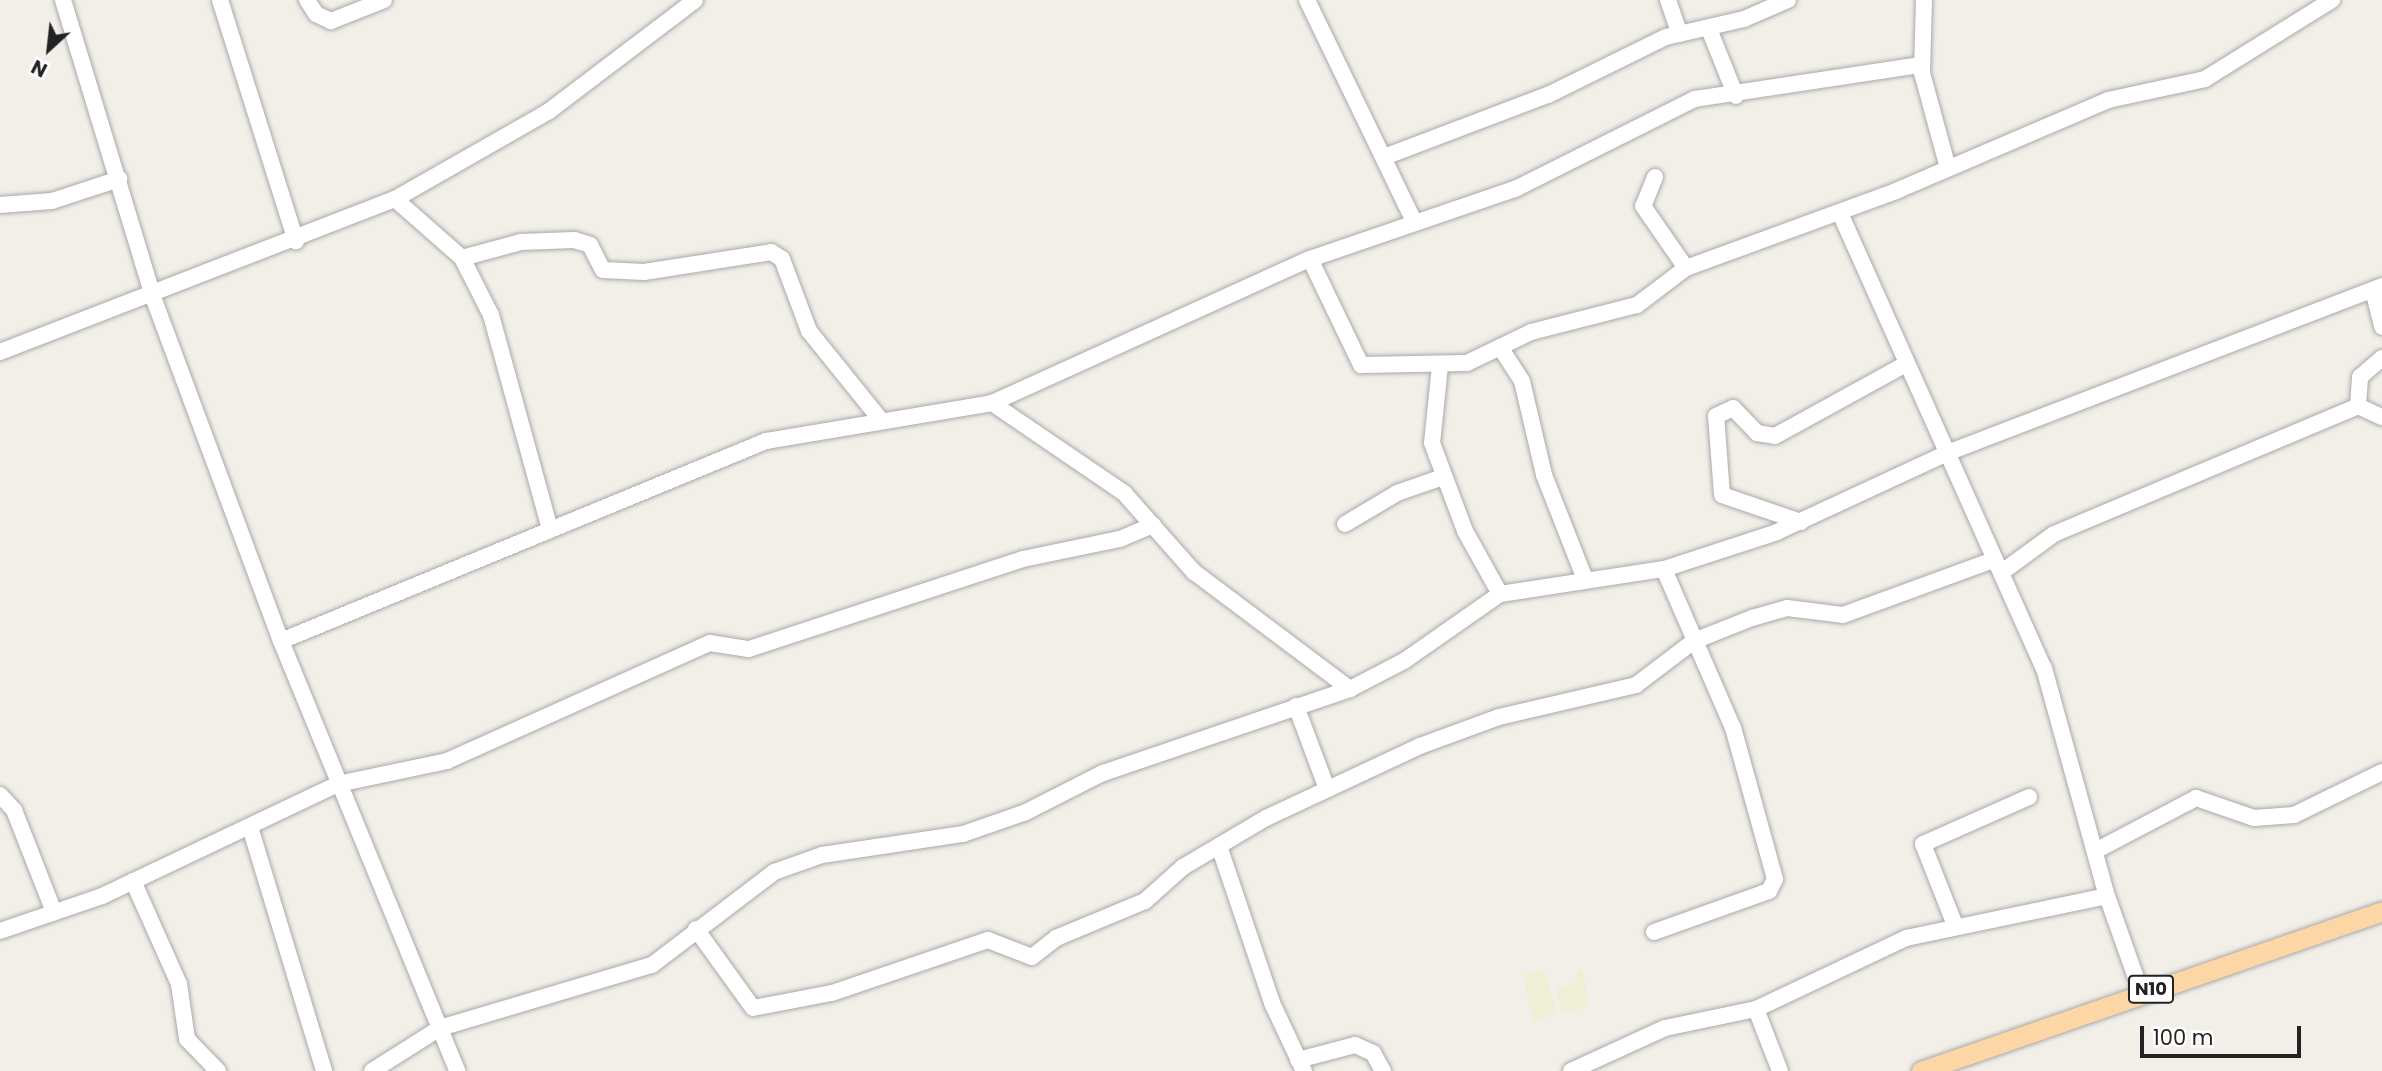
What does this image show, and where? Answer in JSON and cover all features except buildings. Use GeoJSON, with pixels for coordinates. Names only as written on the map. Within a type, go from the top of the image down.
{"type":"FeatureCollection","features":[{"type":"Feature","properties":{"kind":"main road","name":"N10"},"geometry":{"type":"LineString","coordinates":[[1921,1071],[2141,992],[2382,911]]}},
{"type":"Feature","properties":{"kind":"street"},"geometry":{"type":"LineString","coordinates":[[63,0],[153,297],[281,641],[457,1071]]}},
{"type":"Feature","properties":{"kind":"street"},"geometry":{"type":"LineString","coordinates":[[220,0],[296,241]]}},
{"type":"Feature","properties":{"kind":"street"},"geometry":{"type":"LineString","coordinates":[[307,0],[316,14],[331,21],[384,0]]}},
{"type":"Feature","properties":{"kind":"street"},"geometry":{"type":"LineString","coordinates":[[0,352],[153,297],[395,199],[549,111],[695,0]]}},
{"type":"Feature","properties":{"kind":"street"},"geometry":{"type":"LineString","coordinates":[[1307,0],[1387,156],[1414,221]]}},
{"type":"Feature","properties":{"kind":"street"},"geometry":{"type":"LineString","coordinates":[[1668,0],[1680,34]]}},
{"type":"Feature","properties":{"kind":"street"},"geometry":{"type":"LineString","coordinates":[[1387,156],[1548,95],[1680,34],[1709,29],[1788,0]]}},
{"type":"Feature","properties":{"kind":"street"},"geometry":{"type":"LineString","coordinates":[[1924,0],[1921,65],[1948,168]]}},
{"type":"Feature","properties":{"kind":"street"},"geometry":{"type":"LineString","coordinates":[[1310,259],[1362,365],[1440,366],[1467,363],[1500,347],[1637,305],[1686,268],[1840,213],[2108,100],[2205,79],[2332,0]]}},
{"type":"Feature","properties":{"kind":"street"},"geometry":{"type":"LineString","coordinates":[[1709,29],[1735,96]]}},
{"type":"Feature","properties":{"kind":"street"},"geometry":{"type":"LineString","coordinates":[[281,641],[550,526],[766,441],[880,419],[992,402],[1310,259],[1414,221],[1515,189],[1695,99],[1735,96],[1921,65]]}},
{"type":"Feature","properties":{"kind":"street"},"geometry":{"type":"LineString","coordinates":[[1655,177],[1643,206],[1686,268]]}},
{"type":"Feature","properties":{"kind":"street"},"geometry":{"type":"LineString","coordinates":[[0,205],[52,201],[119,179]]}},
{"type":"Feature","properties":{"kind":"street"},"geometry":{"type":"LineString","coordinates":[[395,199],[462,258],[491,316],[550,526]]}},
{"type":"Feature","properties":{"kind":"street"},"geometry":{"type":"LineString","coordinates":[[1840,213],[2044,668],[2099,849],[2107,896],[2141,992]]}},
{"type":"Feature","properties":{"kind":"street"},"geometry":{"type":"LineString","coordinates":[[462,258],[521,242],[574,240],[590,245],[603,270],[644,272],[771,252],[785,266],[809,331],[880,419]]}},
{"type":"Feature","properties":{"kind":"street"},"geometry":{"type":"LineString","coordinates":[[372,1071],[440,1028],[642,970],[774,872],[822,855],[963,834],[1103,773],[1350,689],[1404,662],[1500,594],[1664,569],[1801,522],[1947,453],[2377,288],[2382,327]]}},
{"type":"Feature","properties":{"kind":"street"},"geometry":{"type":"LineString","coordinates":[[1500,347],[1522,381],[1544,475],[1585,579]]}},
{"type":"Feature","properties":{"kind":"street"},"geometry":{"type":"LineString","coordinates":[[2358,406],[2360,377],[2382,358]]}},
{"type":"Feature","properties":{"kind":"street"},"geometry":{"type":"LineString","coordinates":[[1801,522],[1722,495],[1715,465],[1716,416],[1733,408],[1757,433],[1775,436],[1906,364]]}},
{"type":"Feature","properties":{"kind":"street"},"geometry":{"type":"LineString","coordinates":[[1440,366],[1432,443],[1443,477],[1500,594]]}},
{"type":"Feature","properties":{"kind":"street"},"geometry":{"type":"LineString","coordinates":[[992,402],[1124,493],[1194,572],[1350,689]]}},
{"type":"Feature","properties":{"kind":"street"},"geometry":{"type":"LineString","coordinates":[[695,929],[753,1008],[832,993],[988,940],[1032,957],[1056,937],[1145,901],[1219,846],[1327,789],[1499,717],[1636,685],[1694,641],[1787,608],[1852,613],[1997,566],[2054,534],[2358,406],[2382,416]]}},
{"type":"Feature","properties":{"kind":"street"},"geometry":{"type":"LineString","coordinates":[[1345,524],[1397,493],[1443,477]]}},
{"type":"Feature","properties":{"kind":"street"},"geometry":{"type":"LineString","coordinates":[[0,931],[133,881],[338,784],[447,761],[710,643],[749,649],[1023,559],[1120,539],[1153,525]]}},
{"type":"Feature","properties":{"kind":"street"},"geometry":{"type":"LineString","coordinates":[[1654,932],[1774,885],[1733,728],[1664,569]]}},
{"type":"Feature","properties":{"kind":"street"},"geometry":{"type":"LineString","coordinates":[[1296,706],[1327,789]]}},
{"type":"Feature","properties":{"kind":"street"},"geometry":{"type":"LineString","coordinates":[[2099,849],[2196,798],[2255,818],[2294,816],[2382,772]]}},
{"type":"Feature","properties":{"kind":"street"},"geometry":{"type":"LineString","coordinates":[[0,795],[14,810],[54,912]]}},
{"type":"Feature","properties":{"kind":"street"},"geometry":{"type":"LineString","coordinates":[[1955,925],[1923,844],[2029,797]]}},
{"type":"Feature","properties":{"kind":"street"},"geometry":{"type":"LineString","coordinates":[[250,827],[324,1071]]}},
{"type":"Feature","properties":{"kind":"street"},"geometry":{"type":"LineString","coordinates":[[1219,846],[1301,1066],[1355,1045],[1373,1053],[1383,1071]]}},
{"type":"Feature","properties":{"kind":"street"},"geometry":{"type":"LineString","coordinates":[[133,881],[179,984],[187,1039],[219,1071]]}},
{"type":"Feature","properties":{"kind":"street"},"geometry":{"type":"LineString","coordinates":[[1571,1071],[1665,1028],[1756,1009],[1906,938],[1955,925],[2107,896]]}},
{"type":"Feature","properties":{"kind":"street"},"geometry":{"type":"LineString","coordinates":[[1756,1009],[1780,1071]]}},
{"type":"Feature","properties":{"kind":"green space"},"geometry":{"type":"Polygon","coordinates":[[[1582,969],[1589,1005],[1562,1014],[1556,989],[1577,981],[1576,971],[1582,969]]]}},
{"type":"Feature","properties":{"kind":"green space"},"geometry":{"type":"Polygon","coordinates":[[[1544,970],[1558,1013],[1533,1023],[1523,974],[1544,970]]]}}]}
